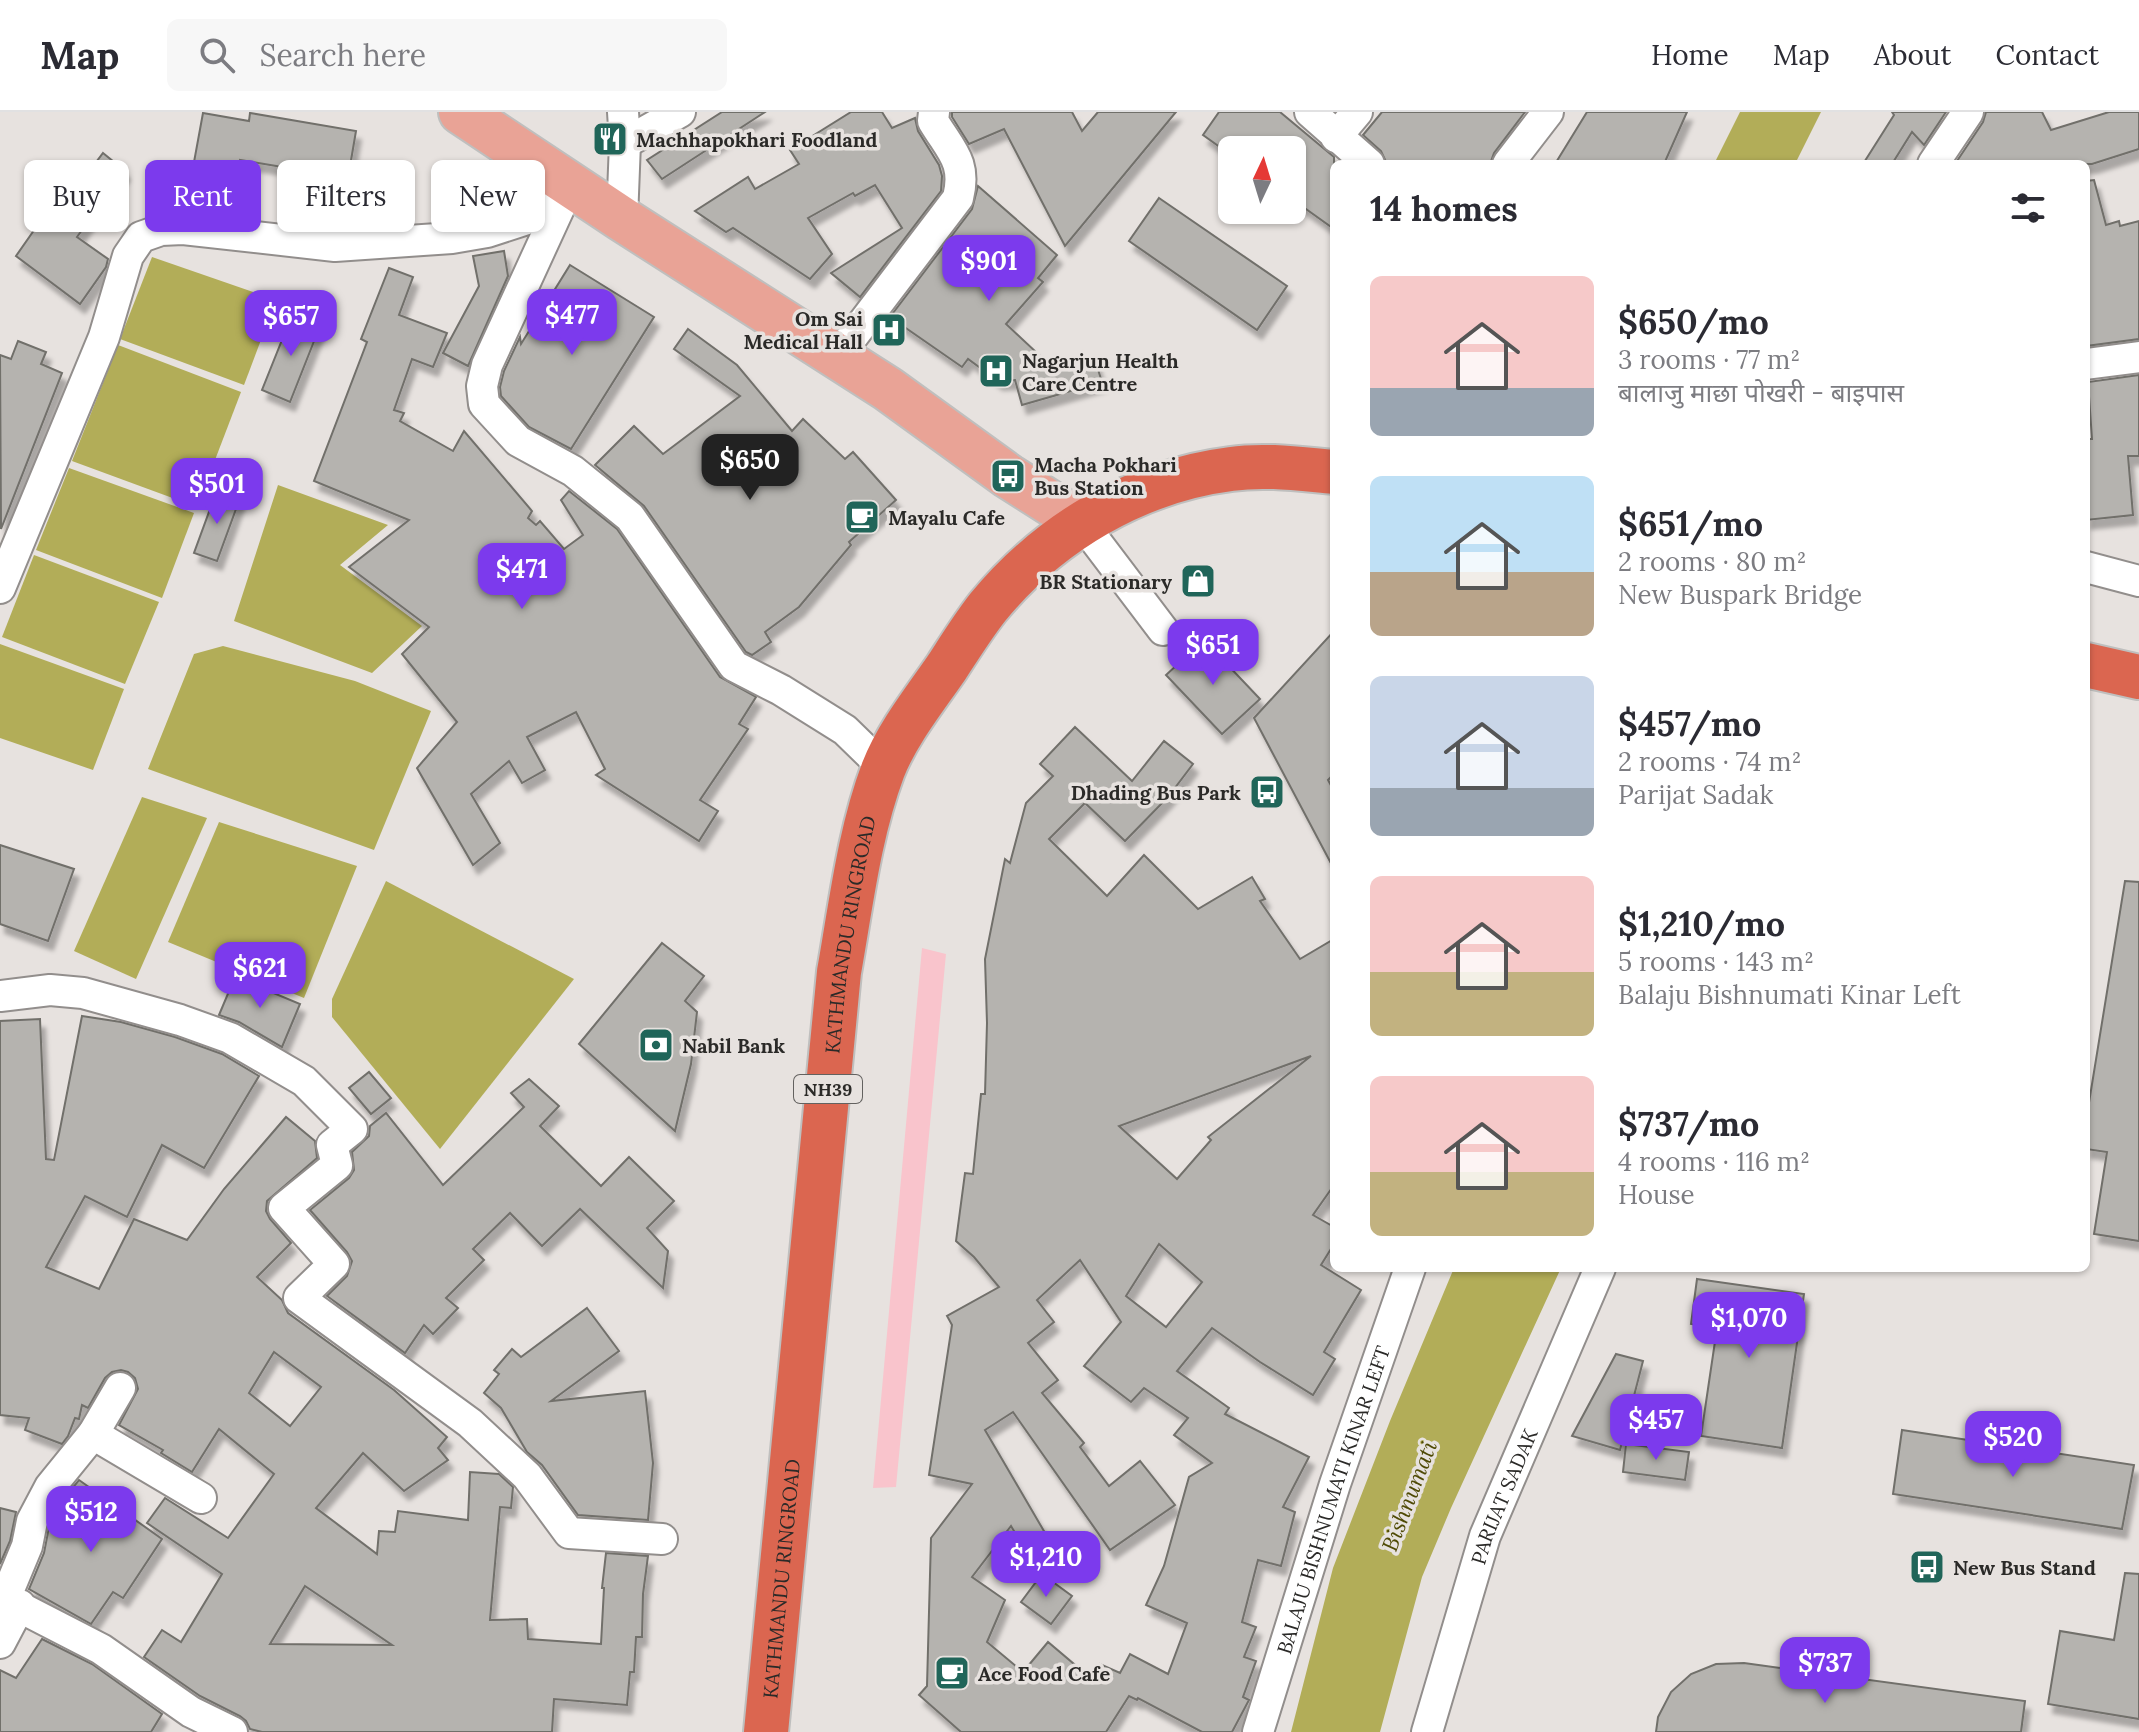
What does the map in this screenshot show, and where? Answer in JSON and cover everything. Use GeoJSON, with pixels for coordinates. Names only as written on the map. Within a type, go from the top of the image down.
{"type":"FeatureCollection","features":[{"type":"Feature","properties":{"kind":"highway","name":"KATHMANDU RINGROAD"},"geometry":{"type":"LineString","coordinates":[[766,1732],[839,972],[860,856],[884,768],[923,701],[988,607],[1027,567],[1082,523],[1110,505],[1174,480],[1200,474],[1233,468],[1330,472]]}},
{"type":"Feature","properties":{"kind":"highway"},"geometry":{"type":"LineString","coordinates":[[2090,666],[2139,677]]}},
{"type":"Feature","properties":{"kind":"main road"},"geometry":{"type":"LineString","coordinates":[[461,112],[888,389],[1008,476],[1082,523]]}},
{"type":"Feature","properties":{"kind":"street"},"geometry":{"type":"LineString","coordinates":[[622,219],[623,112]]}},
{"type":"Feature","properties":{"kind":"street"},"geometry":{"type":"LineString","coordinates":[[625,143],[680,112]]}},
{"type":"Feature","properties":{"kind":"street"},"geometry":{"type":"LineString","coordinates":[[837,357],[958,198],[961,167],[933,121],[934,112]]}},
{"type":"Feature","properties":{"kind":"street"},"geometry":{"type":"LineString","coordinates":[[1310,112],[1364,160]]}},
{"type":"Feature","properties":{"kind":"street"},"geometry":{"type":"LineString","coordinates":[[1336,137],[1357,112]]}},
{"type":"Feature","properties":{"kind":"street"},"geometry":{"type":"LineString","coordinates":[[1511,160],[1548,112]]}},
{"type":"Feature","properties":{"kind":"street"},"geometry":{"type":"LineString","coordinates":[[1936,160],[1968,112]]}},
{"type":"Feature","properties":{"kind":"street"},"geometry":{"type":"LineString","coordinates":[[0,588],[104,337],[128,256],[141,237],[161,230],[183,229],[335,246],[452,238],[487,232],[527,219],[570,185]]}},
{"type":"Feature","properties":{"kind":"street"},"geometry":{"type":"LineString","coordinates":[[570,185],[487,365],[482,386],[484,404],[518,441],[573,471],[630,517],[734,666],[781,690],[845,730],[884,768]]}},
{"type":"Feature","properties":{"kind":"street"},"geometry":{"type":"LineString","coordinates":[[2090,363],[2139,357]]}},
{"type":"Feature","properties":{"kind":"street"},"geometry":{"type":"LineString","coordinates":[[1082,523],[1163,630]]}},
{"type":"Feature","properties":{"kind":"street"},"geometry":{"type":"LineString","coordinates":[[2090,568],[2139,581]]}},
{"type":"Feature","properties":{"kind":"street"},"geometry":{"type":"LineString","coordinates":[[0,996],[50,990],[83,993],[138,1008],[230,1038],[304,1081],[352,1129],[332,1145],[337,1165],[284,1208],[334,1264],[299,1298],[470,1423],[527,1476],[569,1533],[662,1539]]}},
{"type":"Feature","properties":{"kind":"street","name":"BALAJU BISHNUMATI KINAR LEFT"},"geometry":{"type":"LineString","coordinates":[[1258,1732],[1335,1484],[1409,1272]]}},
{"type":"Feature","properties":{"kind":"street","name":"PARIJAT SADAK"},"geometry":{"type":"LineString","coordinates":[[1427,1732],[1485,1536],[1598,1272]]}},
{"type":"Feature","properties":{"kind":"street"},"geometry":{"type":"LineString","coordinates":[[0,1643],[8,1600],[27,1546],[32,1521],[50,1487],[93,1434],[120,1388]]}},
{"type":"Feature","properties":{"kind":"street"},"geometry":{"type":"LineString","coordinates":[[93,1434],[201,1498]]}},
{"type":"Feature","properties":{"kind":"street"},"geometry":{"type":"LineString","coordinates":[[8,1600],[101,1649],[191,1712],[232,1732]]}},
{"type":"Feature","properties":{"kind":"shaded area"},"geometry":{"type":"Polygon","coordinates":[[[922,948],[946,954],[896,1487],[873,1488],[922,948]]]}},
{"type":"Feature","properties":{"kind":"water"},"geometry":{"type":"Polygon","coordinates":[[[1740,112],[1821,112],[1797,160],[1716,160],[1740,112]]]}},
{"type":"Feature","properties":{"kind":"water"},"geometry":{"type":"Polygon","coordinates":[[[152,257],[276,300],[244,385],[120,339],[152,257]]]}},
{"type":"Feature","properties":{"kind":"water"},"geometry":{"type":"Polygon","coordinates":[[[118,345],[241,392],[197,507],[72,461],[118,345]]]}},
{"type":"Feature","properties":{"kind":"water"},"geometry":{"type":"Polygon","coordinates":[[[69,468],[194,513],[162,598],[36,550],[69,468]]]}},
{"type":"Feature","properties":{"kind":"water"},"geometry":{"type":"Polygon","coordinates":[[[278,485],[388,525],[340,565],[422,626],[372,673],[234,621],[278,485]]]}},
{"type":"Feature","properties":{"kind":"water"},"geometry":{"type":"Polygon","coordinates":[[[34,555],[159,602],[125,684],[2,637],[34,555]]]}},
{"type":"Feature","properties":{"kind":"water"},"geometry":{"type":"Polygon","coordinates":[[[0,644],[124,689],[93,770],[0,738],[0,644]]]}},
{"type":"Feature","properties":{"kind":"water"},"geometry":{"type":"Polygon","coordinates":[[[223,646],[355,681],[431,711],[374,850],[148,769],[194,654],[223,646]]]}},
{"type":"Feature","properties":{"kind":"water"},"geometry":{"type":"Polygon","coordinates":[[[142,797],[207,818],[136,979],[74,951],[142,797]]]}},
{"type":"Feature","properties":{"kind":"water"},"geometry":{"type":"Polygon","coordinates":[[[219,822],[357,866],[304,998],[168,942],[219,822]]]}},
{"type":"Feature","properties":{"kind":"water"},"geometry":{"type":"Polygon","coordinates":[[[386,881],[574,979],[440,1149],[332,1017],[332,999],[386,881]]]}},
{"type":"Feature","properties":{"kind":"water","name":"Bishnumati"},"geometry":{"type":"Polygon","coordinates":[[[1452,1272],[1559,1272],[1422,1577],[1380,1732],[1291,1732],[1333,1568],[1452,1272]]]}},
{"type":"Feature","properties":{"kind":"building"},"geometry":{"type":"Polygon","coordinates":[[[722,112],[765,112],[662,179],[647,160],[722,112]]]}},
{"type":"Feature","properties":{"kind":"building"},"geometry":{"type":"Polygon","coordinates":[[[851,112],[882,112],[892,128],[915,118],[918,131],[939,165],[942,176],[941,191],[860,297],[831,273],[902,228],[875,185],[855,196],[853,193],[808,218],[832,254],[810,279],[733,228],[726,232],[695,211],[748,177],[755,189],[799,164],[790,150],[851,112]]]}},
{"type":"Feature","properties":{"kind":"building"},"geometry":{"type":"Polygon","coordinates":[[[952,112],[1072,112],[1082,131],[1098,112],[1176,112],[1065,246],[1004,129],[969,144],[952,112]]]}},
{"type":"Feature","properties":{"kind":"building"},"geometry":{"type":"Polygon","coordinates":[[[1219,112],[1280,112],[1334,157],[1330,160],[1330,226],[1306,209],[1306,136],[1218,136],[1218,146],[1203,135],[1219,112]]]}},
{"type":"Feature","properties":{"kind":"building"},"geometry":{"type":"Polygon","coordinates":[[[1382,112],[1525,112],[1491,160],[1385,160],[1381,151],[1363,135],[1382,112]]]}},
{"type":"Feature","properties":{"kind":"building"},"geometry":{"type":"Polygon","coordinates":[[[1587,112],[1687,112],[1666,160],[1557,160],[1587,112]]]}},
{"type":"Feature","properties":{"kind":"building"},"geometry":{"type":"Polygon","coordinates":[[[1892,112],[1946,112],[1924,145],[1912,132],[1894,160],[1866,160],[1894,115],[1892,112]]]}},
{"type":"Feature","properties":{"kind":"building"},"geometry":{"type":"Polygon","coordinates":[[[1986,112],[2042,112],[2051,130],[2109,112],[2139,112],[2139,149],[2092,164],[2090,160],[1958,160],[1983,122],[1986,112]]]}},
{"type":"Feature","properties":{"kind":"building"},"geometry":{"type":"Polygon","coordinates":[[[203,113],[249,121],[250,113],[356,131],[351,160],[277,160],[277,166],[261,164],[261,160],[194,160],[203,113]]]}},
{"type":"Feature","properties":{"kind":"building"},"geometry":{"type":"Polygon","coordinates":[[[103,153],[112,160],[98,160],[103,153]]]}},
{"type":"Feature","properties":{"kind":"building"},"geometry":{"type":"Polygon","coordinates":[[[2090,180],[2094,180],[2106,225],[2119,221],[2120,226],[2139,221],[2139,339],[2090,345],[2090,180]]]}},
{"type":"Feature","properties":{"kind":"building"},"geometry":{"type":"Polygon","coordinates":[[[978,186],[1057,255],[1038,278],[1043,282],[1006,324],[1053,368],[1094,357],[1102,382],[1022,405],[1015,380],[998,381],[968,359],[962,367],[890,317],[972,209],[978,186]]]}},
{"type":"Feature","properties":{"kind":"building"},"geometry":{"type":"Polygon","coordinates":[[[1159,198],[1287,286],[1257,330],[1129,241],[1159,198]]]}},
{"type":"Feature","properties":{"kind":"building"},"geometry":{"type":"Polygon","coordinates":[[[33,232],[81,232],[77,237],[108,259],[106,267],[80,304],[16,256],[33,232]]]}},
{"type":"Feature","properties":{"kind":"building"},"geometry":{"type":"Polygon","coordinates":[[[504,251],[508,276],[468,366],[443,353],[479,286],[473,256],[504,251]]]}},
{"type":"Feature","properties":{"kind":"building"},"geometry":{"type":"Polygon","coordinates":[[[570,265],[654,317],[571,449],[529,427],[501,396],[500,387],[520,337],[521,344],[570,265]]]}},
{"type":"Feature","properties":{"kind":"building"},"geometry":{"type":"Polygon","coordinates":[[[389,268],[413,277],[399,315],[447,333],[433,367],[412,359],[394,410],[404,413],[400,421],[453,451],[464,431],[532,511],[528,518],[536,525],[540,521],[564,549],[583,535],[561,500],[569,491],[617,529],[720,677],[756,697],[739,724],[748,729],[700,800],[718,811],[699,841],[596,775],[605,769],[576,712],[527,737],[545,770],[522,783],[509,761],[471,794],[500,843],[473,865],[417,768],[457,722],[402,654],[429,627],[349,567],[409,520],[314,481],[367,342],[361,339],[389,268]]]}},
{"type":"Feature","properties":{"kind":"building"},"geometry":{"type":"Polygon","coordinates":[[[292,315],[320,326],[290,402],[262,390],[292,315]]]}},
{"type":"Feature","properties":{"kind":"building"},"geometry":{"type":"Polygon","coordinates":[[[688,329],[737,365],[792,431],[803,419],[845,459],[853,452],[896,500],[849,542],[851,545],[799,607],[765,632],[771,642],[752,655],[746,652],[644,506],[595,465],[634,426],[663,454],[740,396],[674,349],[688,329]]]}},
{"type":"Feature","properties":{"kind":"building"},"geometry":{"type":"Polygon","coordinates":[[[18,341],[46,352],[41,364],[62,373],[1,529],[0,355],[11,359],[18,341]]]}},
{"type":"Feature","properties":{"kind":"building"},"geometry":{"type":"Polygon","coordinates":[[[2139,375],[2139,456],[2128,456],[2133,515],[2090,520],[2090,382],[2139,375]]]}},
{"type":"Feature","properties":{"kind":"building"},"geometry":{"type":"Polygon","coordinates":[[[217,490],[240,498],[217,561],[194,553],[217,490]]]}},
{"type":"Feature","properties":{"kind":"building"},"geometry":{"type":"Polygon","coordinates":[[[1330,635],[1330,861],[1254,718],[1330,635]]]}},
{"type":"Feature","properties":{"kind":"building"},"geometry":{"type":"Polygon","coordinates":[[[1204,640],[1260,699],[1222,734],[1166,675],[1204,640]]]}},
{"type":"Feature","properties":{"kind":"building"},"geometry":{"type":"Polygon","coordinates":[[[1075,727],[1132,781],[1164,741],[1193,764],[1168,797],[1125,841],[1085,803],[1049,839],[1107,896],[1144,855],[1198,909],[1252,877],[1265,899],[1260,901],[1300,959],[1330,941],[1330,1191],[1313,1215],[1330,1225],[1330,1250],[1321,1265],[1361,1290],[1324,1352],[1335,1359],[1313,1395],[1212,1328],[1177,1371],[1229,1408],[1225,1414],[1309,1457],[1283,1507],[1295,1512],[1281,1566],[1258,1560],[1242,1622],[1256,1627],[1244,1657],[1256,1661],[1243,1697],[1249,1700],[1232,1732],[1202,1732],[1129,1696],[1106,1732],[961,1732],[919,1695],[927,1686],[931,1538],[972,1484],[929,1475],[952,1325],[947,1316],[999,1287],[956,1241],[965,1173],[973,1174],[981,1094],[985,1094],[985,959],[1005,859],[1010,863],[1026,803],[1053,776],[1040,764],[1075,727]],[[1311,1056],[1119,1126],[1177,1179],[1211,1140],[1208,1137],[1311,1056]],[[1159,1244],[1126,1296],[1166,1327],[1202,1282],[1159,1244]],[[1080,1260],[1037,1300],[1054,1322],[1028,1343],[1058,1380],[1042,1393],[1084,1443],[1080,1447],[1109,1486],[1140,1461],[1175,1505],[1110,1550],[1013,1412],[985,1430],[1055,1550],[1033,1563],[1011,1526],[972,1577],[1005,1600],[987,1642],[1023,1672],[1048,1642],[1093,1680],[1100,1664],[1120,1673],[1130,1654],[1168,1674],[1187,1623],[1146,1605],[1164,1566],[1189,1477],[1212,1463],[1174,1435],[1188,1418],[1144,1388],[1131,1402],[1084,1366],[1121,1322],[1080,1260]]]}},
{"type":"Feature","properties":{"kind":"building"},"geometry":{"type":"Polygon","coordinates":[[[0,845],[74,869],[48,941],[0,924],[0,845]]]}},
{"type":"Feature","properties":{"kind":"building"},"geometry":{"type":"Polygon","coordinates":[[[2125,881],[2139,882],[2139,1241],[2094,1234],[2107,1152],[2090,1150],[2090,1096],[2125,881]]]}},
{"type":"Feature","properties":{"kind":"building"},"geometry":{"type":"Polygon","coordinates":[[[662,943],[704,976],[685,1001],[697,1012],[691,1064],[675,1131],[579,1044],[662,943]]]}},
{"type":"Feature","properties":{"kind":"building"},"geometry":{"type":"Polygon","coordinates":[[[235,977],[300,1004],[282,1047],[239,1022],[219,1015],[235,977]]]}},
{"type":"Feature","properties":{"kind":"building"},"geometry":{"type":"Polygon","coordinates":[[[82,1016],[121,1022],[175,1037],[222,1054],[259,1076],[204,1168],[162,1145],[127,1217],[85,1196],[46,1267],[99,1289],[134,1219],[187,1240],[224,1189],[286,1117],[315,1141],[317,1158],[267,1201],[266,1211],[270,1219],[291,1243],[257,1277],[282,1300],[288,1313],[394,1390],[447,1437],[438,1448],[448,1460],[404,1491],[363,1453],[316,1508],[377,1554],[379,1531],[395,1532],[398,1511],[468,1520],[470,1472],[499,1474],[513,1487],[511,1508],[500,1507],[490,1620],[527,1619],[528,1639],[601,1644],[606,1553],[648,1556],[642,1637],[636,1637],[634,1672],[630,1672],[627,1705],[554,1699],[552,1732],[262,1732],[250,1729],[240,1716],[200,1696],[144,1657],[162,1630],[181,1642],[222,1574],[147,1523],[165,1498],[228,1538],[274,1474],[219,1429],[192,1472],[161,1453],[163,1450],[119,1425],[138,1389],[135,1378],[121,1370],[105,1378],[88,1408],[82,1405],[79,1419],[75,1418],[62,1444],[25,1430],[29,1418],[0,1415],[0,1021],[40,1019],[46,1159],[54,1160],[82,1016]],[[274,1352],[249,1393],[290,1426],[321,1387],[274,1352]],[[305,1586],[270,1644],[392,1645],[305,1586]]]}},
{"type":"Feature","properties":{"kind":"building"},"geometry":{"type":"Polygon","coordinates":[[[369,1072],[391,1098],[371,1114],[349,1088],[369,1072]]]}},
{"type":"Feature","properties":{"kind":"building"},"geometry":{"type":"Polygon","coordinates":[[[529,1079],[559,1106],[540,1126],[601,1186],[629,1157],[674,1201],[647,1228],[668,1251],[663,1288],[580,1209],[542,1246],[510,1213],[473,1249],[484,1260],[446,1298],[458,1308],[433,1334],[424,1325],[405,1353],[327,1296],[347,1276],[352,1261],[310,1210],[349,1178],[354,1170],[352,1152],[369,1136],[370,1126],[386,1113],[443,1185],[524,1107],[511,1093],[529,1079]]]}},
{"type":"Feature","properties":{"kind":"building"},"geometry":{"type":"Polygon","coordinates":[[[1697,1279],[1804,1294],[1782,1448],[1701,1436],[1717,1328],[1691,1324],[1697,1279]]]}},
{"type":"Feature","properties":{"kind":"building"},"geometry":{"type":"Polygon","coordinates":[[[587,1308],[619,1351],[551,1401],[645,1391],[653,1463],[648,1520],[578,1515],[542,1465],[527,1452],[501,1408],[484,1393],[499,1374],[494,1370],[512,1349],[521,1357],[587,1308]]]}},
{"type":"Feature","properties":{"kind":"building"},"geometry":{"type":"Polygon","coordinates":[[[1616,1354],[1643,1361],[1620,1450],[1572,1436],[1616,1354]]]}},
{"type":"Feature","properties":{"kind":"building"},"geometry":{"type":"Polygon","coordinates":[[[1902,1430],[2134,1465],[2122,1529],[1893,1494],[1902,1430]]]}},
{"type":"Feature","properties":{"kind":"building"},"geometry":{"type":"Polygon","coordinates":[[[1626,1444],[1689,1452],[1685,1480],[1623,1472],[1626,1444]]]}},
{"type":"Feature","properties":{"kind":"building"},"geometry":{"type":"Polygon","coordinates":[[[79,1480],[162,1539],[123,1598],[113,1592],[91,1624],[29,1589],[44,1553],[49,1527],[65,1497],[79,1480]]]}},
{"type":"Feature","properties":{"kind":"building"},"geometry":{"type":"Polygon","coordinates":[[[0,1508],[16,1512],[10,1541],[0,1564],[0,1508]]]}},
{"type":"Feature","properties":{"kind":"building"},"geometry":{"type":"Polygon","coordinates":[[[2125,1573],[2139,1574],[2139,1719],[2048,1704],[2060,1631],[2114,1640],[2125,1573]]]}},
{"type":"Feature","properties":{"kind":"building"},"geometry":{"type":"Polygon","coordinates":[[[1042,1574],[1072,1596],[1051,1624],[1021,1602],[1042,1574]]]}},
{"type":"Feature","properties":{"kind":"building"},"geometry":{"type":"Polygon","coordinates":[[[42,1639],[92,1664],[162,1714],[151,1732],[0,1732],[0,1670],[16,1678],[42,1639]]]}},
{"type":"Feature","properties":{"kind":"building"},"geometry":{"type":"Polygon","coordinates":[[[1744,1663],[2025,1701],[2021,1732],[1656,1732],[1658,1717],[1671,1692],[1691,1674],[1716,1664],[1744,1663]]]}},
{"type":"Feature","properties":{"kind":"place","name":"Machhapokhari Foodland"},"geometry":{"type":"Point","coordinates":[610,139]}},
{"type":"Feature","properties":{"kind":"place","name":"Om Sai Medical Hall"},"geometry":{"type":"Point","coordinates":[889,330]}},
{"type":"Feature","properties":{"kind":"place","name":"Nagarjun Health Care Centre"},"geometry":{"type":"Point","coordinates":[996,371]}},
{"type":"Feature","properties":{"kind":"place","name":"Macha Pokhari Bus Station"},"geometry":{"type":"Point","coordinates":[1008,476]}},
{"type":"Feature","properties":{"kind":"place","name":"Mayalu Cafe"},"geometry":{"type":"Point","coordinates":[862,517]}},
{"type":"Feature","properties":{"kind":"place","name":"BR Stationary"},"geometry":{"type":"Point","coordinates":[1198,581]}},
{"type":"Feature","properties":{"kind":"place","name":"Dhading Bus Park"},"geometry":{"type":"Point","coordinates":[1267,792]}},
{"type":"Feature","properties":{"kind":"place","name":"Nabil Bank"},"geometry":{"type":"Point","coordinates":[656,1045]}},
{"type":"Feature","properties":{"kind":"place","name":"New Bus Stand"},"geometry":{"type":"Point","coordinates":[1927,1567]}},
{"type":"Feature","properties":{"kind":"place","name":"Ace Food Cafe"},"geometry":{"type":"Point","coordinates":[952,1673]}}]}
